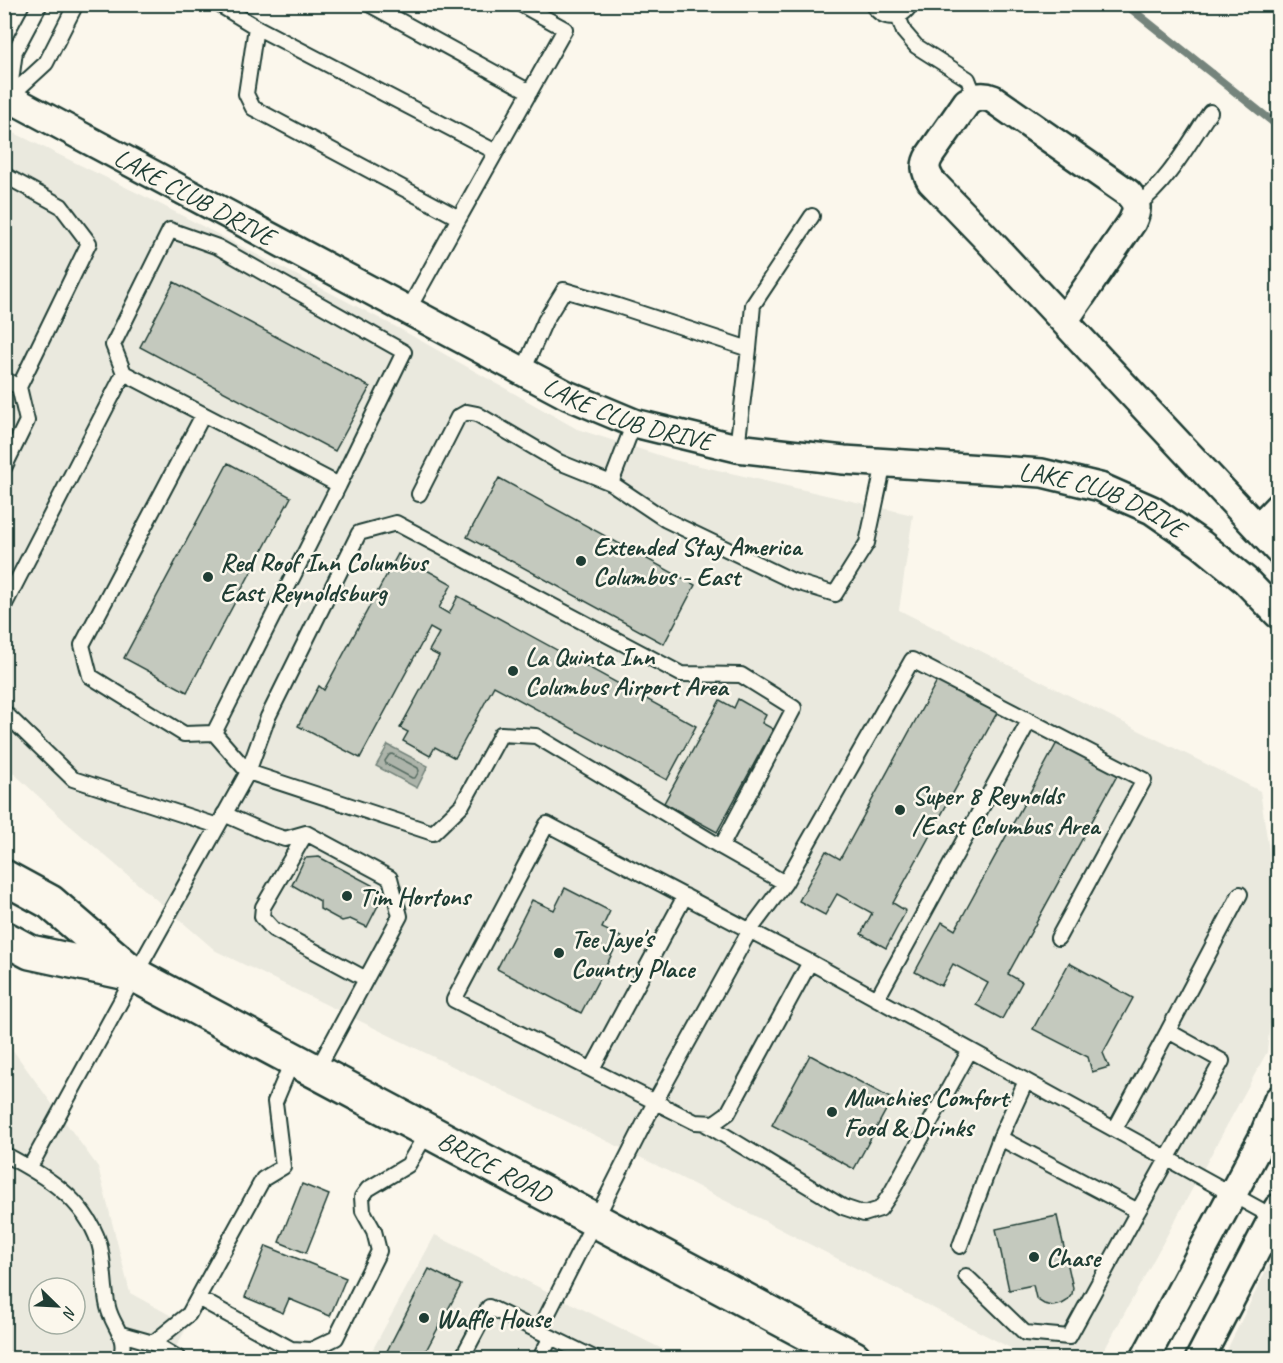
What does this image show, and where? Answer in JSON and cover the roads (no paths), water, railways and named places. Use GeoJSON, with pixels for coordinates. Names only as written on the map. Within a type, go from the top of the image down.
{"type":"FeatureCollection","features":[{"type":"Feature","properties":{"kind":"main road","name":"BRICE ROAD"},"geometry":{"type":"LineString","coordinates":[[4,878],[50,902],[135,975],[854,1359]]}},
{"type":"Feature","properties":{"kind":"main road","name":"BRICE ROAD"},"geometry":{"type":"LineString","coordinates":[[4,938],[30,952],[135,975]]}},
{"type":"Feature","properties":{"kind":"street","name":"LAKE CLUB DRIVE"},"geometry":{"type":"LineString","coordinates":[[7,96],[567,395],[634,423],[737,448],[884,463],[1042,473],[1100,487],[1152,510],[1201,544],[1245,580],[1278,614]]}},
{"type":"Feature","properties":{"kind":"street"},"geometry":{"type":"LineString","coordinates":[[1064,321],[1132,222],[1137,212],[1136,202],[1128,193],[993,99],[984,96],[975,97],[967,102],[925,163],[926,173],[931,181],[1278,550]]}},
{"type":"Feature","properties":{"kind":"street"},"geometry":{"type":"LineString","coordinates":[[1258,528],[1278,507]]}},
{"type":"Feature","properties":{"kind":"street"},"geometry":{"type":"LineString","coordinates":[[1145,1359],[1263,1137],[1278,1100]]}},
{"type":"Feature","properties":{"kind":"street"},"geometry":{"type":"LineString","coordinates":[[1200,1359],[1277,1215]]}},
{"type":"Feature","properties":{"kind":"lane"},"geometry":{"type":"LineString","coordinates":[[7,96],[15,51],[40,4]]}},
{"type":"Feature","properties":{"kind":"lane"},"geometry":{"type":"LineString","coordinates":[[7,96],[46,63],[76,4]]}},
{"type":"Feature","properties":{"kind":"lane"},"geometry":{"type":"LineString","coordinates":[[218,4],[256,27],[496,152]]}},
{"type":"Feature","properties":{"kind":"lane"},"geometry":{"type":"LineString","coordinates":[[369,4],[530,92]]}},
{"type":"Feature","properties":{"kind":"lane"},"geometry":{"type":"LineString","coordinates":[[408,310],[565,29],[520,4]]}},
{"type":"Feature","properties":{"kind":"lane"},"geometry":{"type":"LineString","coordinates":[[872,4],[877,12],[891,17],[904,13],[911,4]]}},
{"type":"Feature","properties":{"kind":"lane"},"geometry":{"type":"LineString","coordinates":[[898,16],[904,32],[916,46],[968,80],[975,97]]}},
{"type":"Feature","properties":{"kind":"lane"},"geometry":{"type":"LineString","coordinates":[[256,27],[246,94],[253,108],[459,218]]}},
{"type":"Feature","properties":{"kind":"lane"},"geometry":{"type":"LineString","coordinates":[[1136,206],[1150,196],[1163,180],[1210,112]]}},
{"type":"Feature","properties":{"kind":"lane"},"geometry":{"type":"LineString","coordinates":[[4,176],[61,206],[88,243],[19,387],[27,421],[4,468]]}},
{"type":"Feature","properties":{"kind":"lane"},"geometry":{"type":"LineString","coordinates":[[737,448],[753,305],[812,216]]}},
{"type":"Feature","properties":{"kind":"lane"},"geometry":{"type":"LineString","coordinates":[[214,733],[339,484],[404,352],[218,247],[170,230],[113,345],[124,373],[339,484]]}},
{"type":"Feature","properties":{"kind":"lane"},"geometry":{"type":"LineString","coordinates":[[523,371],[546,321],[564,290],[748,349]]}},
{"type":"Feature","properties":{"kind":"lane"},"geometry":{"type":"LineString","coordinates":[[4,606],[124,373]]}},
{"type":"Feature","properties":{"kind":"lane"},"geometry":{"type":"LineString","coordinates":[[4,379],[19,387]]}},
{"type":"Feature","properties":{"kind":"lane"},"geometry":{"type":"LineString","coordinates":[[419,494],[458,417],[466,412],[477,414],[559,462],[611,483],[666,520],[793,581],[835,594],[867,543],[884,463]]}},
{"type":"Feature","properties":{"kind":"lane"},"geometry":{"type":"LineString","coordinates":[[203,415],[82,645],[90,675],[184,734],[214,733]]}},
{"type":"Feature","properties":{"kind":"lane"},"geometry":{"type":"LineString","coordinates":[[611,483],[634,423]]}},
{"type":"Feature","properties":{"kind":"lane"},"geometry":{"type":"LineString","coordinates":[[30,1167],[248,772],[268,717],[359,533],[396,523],[681,674],[741,675],[794,708],[721,847]]}},
{"type":"Feature","properties":{"kind":"lane"},"geometry":{"type":"LineString","coordinates":[[540,1359],[545,1334],[595,1220],[655,1102],[750,930],[785,883],[912,660],[1144,780],[1058,938]]}},
{"type":"Feature","properties":{"kind":"lane"},"geometry":{"type":"LineString","coordinates":[[4,712],[73,779],[285,838],[306,833],[390,878],[400,916],[366,979],[275,1102],[283,1167],[263,1179],[189,1314],[153,1343]]}},
{"type":"Feature","properties":{"kind":"lane"},"geometry":{"type":"LineString","coordinates":[[877,999],[1029,721]]}},
{"type":"Feature","properties":{"kind":"lane"},"geometry":{"type":"LineString","coordinates":[[214,733],[248,772],[433,833],[462,806],[501,734],[536,736],[785,883]]}},
{"type":"Feature","properties":{"kind":"lane"},"geometry":{"type":"LineString","coordinates":[[810,962],[728,1113],[714,1123],[695,1122],[454,1000],[547,824],[810,962],[1233,1195],[1277,1215]]}},
{"type":"Feature","properties":{"kind":"lane"},"geometry":{"type":"LineString","coordinates":[[306,833],[263,907],[262,917],[273,928],[366,979]]}},
{"type":"Feature","properties":{"kind":"lane"},"geometry":{"type":"LineString","coordinates":[[1115,1129],[1240,894]]}},
{"type":"Feature","properties":{"kind":"lane"},"geometry":{"type":"LineString","coordinates":[[592,1069],[685,896]]}},
{"type":"Feature","properties":{"kind":"lane"},"geometry":{"type":"LineString","coordinates":[[966,1276],[1025,1333],[1069,1337],[1222,1061],[1168,1031]]}},
{"type":"Feature","properties":{"kind":"lane"},"geometry":{"type":"LineString","coordinates":[[702,1122],[843,1207],[864,1214],[880,1209],[891,1193],[970,1050]]}},
{"type":"Feature","properties":{"kind":"lane"},"geometry":{"type":"LineString","coordinates":[[960,1246],[1000,1138],[1026,1081]]}},
{"type":"Feature","properties":{"kind":"lane"},"geometry":{"type":"LineString","coordinates":[[198,1298],[291,1350],[311,1350],[336,1338],[379,1251],[374,1231],[363,1211],[362,1197],[368,1189],[408,1165],[428,1131]]}},
{"type":"Feature","properties":{"kind":"lane"},"geometry":{"type":"LineString","coordinates":[[1000,1138],[1138,1211]]}},
{"type":"Feature","properties":{"kind":"lane"},"geometry":{"type":"LineString","coordinates":[[4,1154],[30,1167],[57,1185],[78,1206],[88,1221],[99,1244],[108,1309],[121,1334],[124,1350],[120,1359]]}},
{"type":"Feature","properties":{"kind":"lane"},"geometry":{"type":"LineString","coordinates":[[462,1359],[489,1307],[594,1359]]}},
{"type":"Feature","properties":{"kind":"lane"},"geometry":{"type":"LineString","coordinates":[[121,1334],[153,1343],[178,1359]]}},
{"type":"Feature","properties":{"kind":"water"},"geometry":{"type":"Polygon","coordinates":[[[388,745],[428,766],[417,788],[376,766],[388,745]]]}},
{"type":"Feature","properties":{"kind":"waterway"},"geometry":{"type":"LineString","coordinates":[[1125,4],[1278,126]]}},
{"type":"Feature","properties":{"kind":"place","name":"Extended Stay America Columbus - East"},"geometry":{"type":"Point","coordinates":[581,561]}},
{"type":"Feature","properties":{"kind":"place","name":"Red Roof Inn Columbus East Reynoldsburg"},"geometry":{"type":"Point","coordinates":[208,577]}},
{"type":"Feature","properties":{"kind":"place","name":"La Quinta Inn Columbus Airport Area"},"geometry":{"type":"Point","coordinates":[513,671]}},
{"type":"Feature","properties":{"kind":"place","name":"Super 8 Reynolds /East Columbus Area"},"geometry":{"type":"Point","coordinates":[900,810]}},
{"type":"Feature","properties":{"kind":"place","name":"Tim Hortons"},"geometry":{"type":"Point","coordinates":[347,896]}},
{"type":"Feature","properties":{"kind":"place","name":"Tee Jaye's Country Place"},"geometry":{"type":"Point","coordinates":[559,953]}},
{"type":"Feature","properties":{"kind":"place","name":"Munchies Comfort Food & Drinks"},"geometry":{"type":"Point","coordinates":[832,1112]}},
{"type":"Feature","properties":{"kind":"place","name":"Chase"},"geometry":{"type":"Point","coordinates":[1034,1257]}},
{"type":"Feature","properties":{"kind":"place","name":"Waffle House"},"geometry":{"type":"Point","coordinates":[424,1318]}}]}
